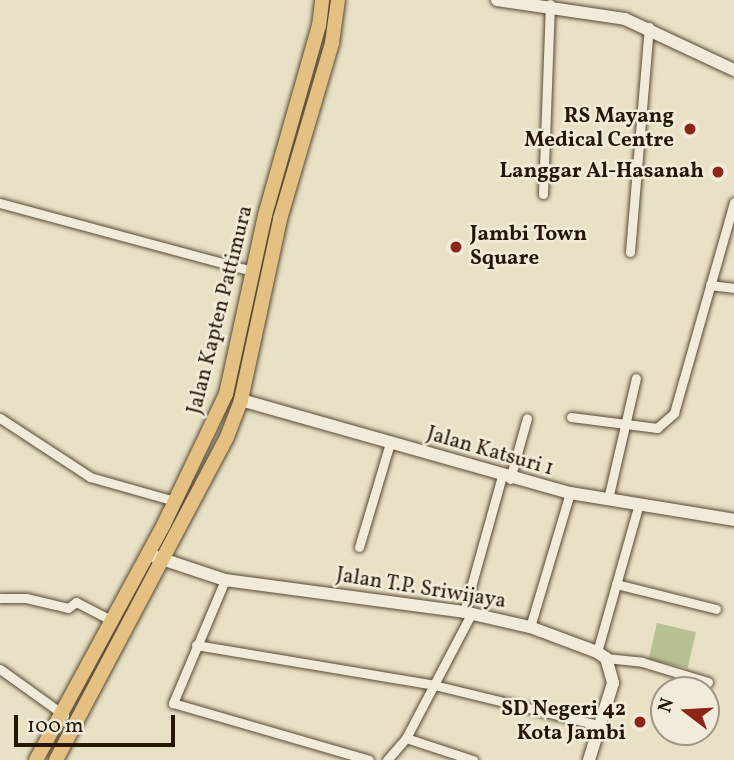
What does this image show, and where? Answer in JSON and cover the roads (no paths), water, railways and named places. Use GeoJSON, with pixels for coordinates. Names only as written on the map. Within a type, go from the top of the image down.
{"type":"FeatureCollection","features":[{"type":"Feature","properties":{"kind":"main road","name":"Jalan Kapten Pattimura"},"geometry":{"type":"LineString","coordinates":[[36,760],[64,715],[149,554],[226,394],[252,271],[319,26],[322,0]]}},
{"type":"Feature","properties":{"kind":"main road","name":"Jalan Kapten Pattimura"},"geometry":{"type":"LineString","coordinates":[[58,757],[163,562],[227,437],[241,400],[280,219],[332,43],[338,0]]}},
{"type":"Feature","properties":{"kind":"main road"},"geometry":{"type":"LineString","coordinates":[[498,0],[550,4],[649,27],[734,70]]}},
{"type":"Feature","properties":{"kind":"main road","name":"Jalan Katsuri 1"},"geometry":{"type":"LineString","coordinates":[[241,400],[570,494],[734,520]]}},
{"type":"Feature","properties":{"kind":"main road","name":"Jalan T.P. Sriwijaya"},"geometry":{"type":"LineString","coordinates":[[149,554],[163,562],[225,580],[468,612],[530,627],[601,655]]}},
{"type":"Feature","properties":{"kind":"main road"},"geometry":{"type":"LineString","coordinates":[[589,760],[602,726],[613,683],[601,655]]}},
{"type":"Feature","properties":{"kind":"main road"},"geometry":{"type":"LineString","coordinates":[[47,744],[58,757]]}},
{"type":"Feature","properties":{"kind":"street"},"geometry":{"type":"LineString","coordinates":[[543,194],[550,4]]}},
{"type":"Feature","properties":{"kind":"street"},"geometry":{"type":"LineString","coordinates":[[630,252],[649,27]]}},
{"type":"Feature","properties":{"kind":"street"},"geometry":{"type":"LineString","coordinates":[[571,417],[657,428],[674,413],[734,202]]}},
{"type":"Feature","properties":{"kind":"street"},"geometry":{"type":"LineString","coordinates":[[0,203],[75,226],[252,271]]}},
{"type":"Feature","properties":{"kind":"street"},"geometry":{"type":"LineString","coordinates":[[710,285],[734,288]]}},
{"type":"Feature","properties":{"kind":"street"},"geometry":{"type":"LineString","coordinates":[[608,499],[636,378]]}},
{"type":"Feature","properties":{"kind":"street"},"geometry":{"type":"LineString","coordinates":[[0,418],[90,477],[175,501]]}},
{"type":"Feature","properties":{"kind":"street"},"geometry":{"type":"LineString","coordinates":[[387,760],[406,738],[468,612],[506,477],[527,418]]}},
{"type":"Feature","properties":{"kind":"street"},"geometry":{"type":"LineString","coordinates":[[359,547],[390,443]]}},
{"type":"Feature","properties":{"kind":"street"},"geometry":{"type":"LineString","coordinates":[[530,627],[570,494]]}},
{"type":"Feature","properties":{"kind":"street"},"geometry":{"type":"LineString","coordinates":[[639,504],[616,584],[601,655],[642,662],[688,676]]}},
{"type":"Feature","properties":{"kind":"street"},"geometry":{"type":"LineString","coordinates":[[225,580],[173,699],[176,705],[369,760]]}},
{"type":"Feature","properties":{"kind":"street"},"geometry":{"type":"LineString","coordinates":[[616,584],[716,609]]}},
{"type":"Feature","properties":{"kind":"street"},"geometry":{"type":"LineString","coordinates":[[0,598],[26,598],[68,608],[76,602],[113,621]]}},
{"type":"Feature","properties":{"kind":"street"},"geometry":{"type":"LineString","coordinates":[[196,645],[433,685],[602,726]]}},
{"type":"Feature","properties":{"kind":"street"},"geometry":{"type":"LineString","coordinates":[[0,668],[64,715]]}},
{"type":"Feature","properties":{"kind":"street"},"geometry":{"type":"LineString","coordinates":[[406,738],[473,760]]}},
{"type":"Feature","properties":{"kind":"place","name":"RS Mayang Medical Centre"},"geometry":{"type":"Point","coordinates":[690,129]}},
{"type":"Feature","properties":{"kind":"place","name":"Langgar Al-Hasanah"},"geometry":{"type":"Point","coordinates":[718,172]}},
{"type":"Feature","properties":{"kind":"place","name":"Jambi Town Square"},"geometry":{"type":"Point","coordinates":[456,247]}},
{"type":"Feature","properties":{"kind":"place","name":"SD Negeri 42 Kota Jambi"},"geometry":{"type":"Point","coordinates":[640,722]}}]}
